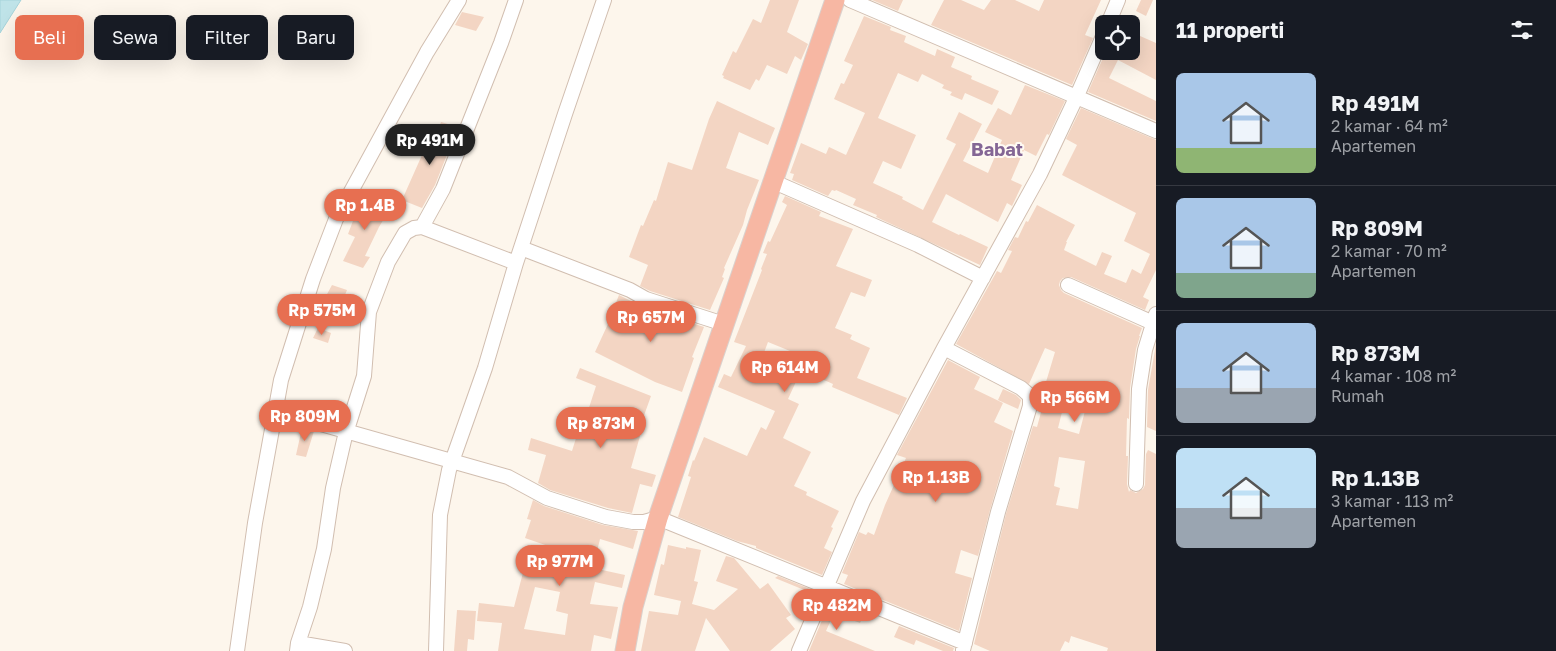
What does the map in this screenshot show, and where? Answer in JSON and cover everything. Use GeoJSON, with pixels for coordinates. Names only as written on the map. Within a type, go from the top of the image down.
{"type":"FeatureCollection","features":[{"type":"Feature","properties":{"kind":"highway"},"geometry":{"type":"LineString","coordinates":[[625,651],[633,607],[658,518],[835,0]]}},
{"type":"Feature","properties":{"kind":"street"},"geometry":{"type":"LineString","coordinates":[[237,651],[255,523],[281,380],[313,278],[336,219],[427,52],[459,0]]}},
{"type":"Feature","properties":{"kind":"street"},"geometry":{"type":"LineString","coordinates":[[422,227],[443,190],[495,61],[516,0]]}},
{"type":"Feature","properties":{"kind":"street"},"geometry":{"type":"LineString","coordinates":[[436,651],[440,515],[452,462],[485,368],[516,263],[564,114],[604,0]]}},
{"type":"Feature","properties":{"kind":"street"},"geometry":{"type":"LineString","coordinates":[[850,0],[1156,132]]}},
{"type":"Feature","properties":{"kind":"street"},"geometry":{"type":"LineString","coordinates":[[1112,15],[1118,0]]}},
{"type":"Feature","properties":{"kind":"street"},"geometry":{"type":"LineString","coordinates":[[799,651],[863,501],[944,348],[1040,174],[1095,55]]}},
{"type":"Feature","properties":{"kind":"street"},"geometry":{"type":"LineString","coordinates":[[772,181],[918,245],[983,278]]}},
{"type":"Feature","properties":{"kind":"street"},"geometry":{"type":"LineString","coordinates":[[345,651],[298,647],[322,557],[333,488],[346,431],[364,376],[369,312],[388,262],[405,233],[414,228],[422,227],[516,263]]}},
{"type":"Feature","properties":{"kind":"street"},"geometry":{"type":"LineString","coordinates":[[521,248],[630,290],[646,299],[724,324]]}},
{"type":"Feature","properties":{"kind":"street"},"geometry":{"type":"LineString","coordinates":[[1068,285],[1155,318],[1145,350],[1139,389],[1136,484]]}},
{"type":"Feature","properties":{"kind":"street"},"geometry":{"type":"LineString","coordinates":[[276,411],[508,477],[547,498],[606,517],[633,522],[644,522],[658,518],[826,587],[964,647],[998,512],[1030,406],[1030,396],[1021,388],[944,348]]}},
{"type":"Feature","properties":{"kind":"water"},"geometry":{"type":"Polygon","coordinates":[[[0,0],[21,0],[0,33],[0,0]]]}},
{"type":"Feature","properties":{"kind":"building"},"geometry":{"type":"Polygon","coordinates":[[[770,0],[799,0],[787,32],[808,44],[801,60],[795,56],[787,74],[767,65],[759,81],[756,79],[750,90],[723,78],[724,76],[722,75],[733,51],[736,53],[753,19],[761,23],[770,0]]]}},
{"type":"Feature","properties":{"kind":"building"},"geometry":{"type":"Polygon","coordinates":[[[872,0],[903,0],[898,11],[872,0]]]}},
{"type":"Feature","properties":{"kind":"building"},"geometry":{"type":"Polygon","coordinates":[[[944,0],[961,0],[984,10],[991,0],[1015,0],[1039,11],[1044,0],[1101,0],[1085,35],[1093,38],[1072,85],[931,25],[944,0]]]}},
{"type":"Feature","properties":{"kind":"building"},"geometry":{"type":"Polygon","coordinates":[[[1141,0],[1153,0],[1146,16],[1136,11],[1141,0]]]}},
{"type":"Feature","properties":{"kind":"building"},"geometry":{"type":"Polygon","coordinates":[[[462,12],[484,17],[476,31],[455,25],[462,12]]]}},
{"type":"Feature","properties":{"kind":"building"},"geometry":{"type":"Polygon","coordinates":[[[864,16],[891,27],[890,30],[906,36],[904,42],[935,56],[937,49],[955,57],[951,67],[972,76],[971,79],[999,91],[992,105],[965,93],[962,100],[950,95],[952,92],[942,88],[944,85],[922,74],[918,82],[898,73],[878,118],[916,135],[901,169],[883,161],[873,183],[903,197],[902,199],[923,210],[956,144],[946,139],[959,112],[982,124],[963,161],[988,173],[1002,140],[985,132],[998,108],[1011,115],[1025,85],[1065,101],[1049,135],[1047,134],[1036,156],[1024,150],[1011,180],[1022,185],[1012,206],[1007,203],[998,222],[946,194],[932,222],[988,247],[980,265],[853,205],[856,199],[836,190],[832,190],[828,196],[792,180],[794,174],[790,173],[801,143],[826,154],[829,147],[846,155],[865,113],[834,99],[841,83],[844,84],[853,65],[844,61],[864,16]]]}},
{"type":"Feature","properties":{"kind":"building"},"geometry":{"type":"Polygon","coordinates":[[[1140,36],[1156,43],[1156,80],[1118,60],[1140,60],[1140,36]]]}},
{"type":"Feature","properties":{"kind":"building"},"geometry":{"type":"Polygon","coordinates":[[[1102,60],[1118,60],[1109,78],[1156,101],[1156,121],[1088,92],[1102,60]]]}},
{"type":"Feature","properties":{"kind":"building"},"geometry":{"type":"Polygon","coordinates":[[[717,101],[775,128],[768,145],[739,132],[726,168],[759,180],[743,225],[724,268],[722,277],[724,278],[710,310],[640,286],[648,265],[629,257],[641,225],[643,226],[654,200],[656,201],[668,162],[692,170],[717,101]]]}},
{"type":"Feature","properties":{"kind":"building"},"geometry":{"type":"Polygon","coordinates":[[[1081,108],[1156,140],[1156,270],[1143,297],[1149,300],[1145,310],[1071,277],[1063,278],[1059,285],[1064,293],[1142,328],[1136,349],[1130,388],[1129,419],[1127,418],[1127,484],[1129,492],[1130,490],[1136,493],[1143,489],[1145,485],[1146,454],[1148,450],[1156,454],[1156,651],[1107,651],[1108,648],[1071,636],[1069,643],[1065,641],[1060,651],[990,651],[974,644],[1006,514],[1033,426],[1037,427],[1046,394],[1043,392],[1055,352],[1045,348],[1029,384],[956,344],[997,271],[1001,273],[1012,251],[1008,250],[1015,237],[1018,238],[1026,221],[1028,222],[1037,205],[1075,225],[1064,250],[1096,266],[1102,252],[1112,256],[1104,274],[1126,283],[1132,269],[1141,274],[1150,254],[1124,241],[1136,213],[1062,175],[1077,145],[1066,139],[1081,108]],[[1063,408],[1058,428],[1079,434],[1085,411],[1063,408]],[[1059,457],[1054,486],[1060,488],[1056,505],[1078,509],[1085,461],[1059,457]]]}},
{"type":"Feature","properties":{"kind":"building"},"geometry":{"type":"Polygon","coordinates":[[[441,122],[458,127],[435,185],[422,208],[402,200],[426,146],[434,131],[437,133],[441,122]]]}},
{"type":"Feature","properties":{"kind":"building"},"geometry":{"type":"Polygon","coordinates":[[[785,196],[821,212],[819,216],[853,229],[836,266],[872,280],[865,297],[851,292],[835,328],[852,335],[850,339],[870,348],[857,378],[907,398],[899,415],[832,387],[833,384],[808,373],[807,376],[800,373],[788,399],[799,404],[783,438],[811,452],[794,486],[807,492],[806,495],[839,511],[824,548],[832,552],[822,575],[756,548],[756,546],[737,541],[678,517],[691,477],[688,476],[693,460],[704,437],[747,456],[761,427],[766,430],[775,411],[718,387],[724,374],[731,377],[746,346],[734,342],[762,270],[767,254],[763,253],[787,205],[782,202],[785,196]],[[768,342],[759,366],[781,375],[790,351],[768,342]]]}},
{"type":"Feature","properties":{"kind":"building"},"geometry":{"type":"Polygon","coordinates":[[[365,198],[391,207],[365,256],[370,257],[363,268],[343,261],[355,237],[348,234],[356,213],[365,198]]]}},
{"type":"Feature","properties":{"kind":"building"},"geometry":{"type":"Polygon","coordinates":[[[332,285],[347,290],[342,302],[326,296],[332,285]]]}},
{"type":"Feature","properties":{"kind":"building"},"geometry":{"type":"Polygon","coordinates":[[[619,295],[643,307],[704,327],[692,357],[694,358],[682,392],[655,382],[595,352],[614,311],[619,295]]]}},
{"type":"Feature","properties":{"kind":"building"},"geometry":{"type":"Polygon","coordinates":[[[318,328],[331,333],[328,343],[313,338],[318,328]]]}},
{"type":"Feature","properties":{"kind":"building"},"geometry":{"type":"Polygon","coordinates":[[[1156,344],[1156,431],[1147,427],[1148,390],[1156,344]]]}},
{"type":"Feature","properties":{"kind":"building"},"geometry":{"type":"Polygon","coordinates":[[[948,360],[980,377],[974,389],[1003,403],[994,422],[1013,431],[978,556],[961,550],[955,573],[972,578],[959,631],[844,584],[848,575],[842,573],[859,532],[866,535],[868,532],[874,535],[906,458],[897,455],[948,360]]]}},
{"type":"Feature","properties":{"kind":"building"},"geometry":{"type":"Polygon","coordinates":[[[580,368],[651,396],[637,435],[640,436],[631,468],[656,475],[652,487],[640,484],[632,513],[608,508],[550,490],[538,483],[546,455],[528,450],[531,438],[572,451],[582,419],[585,420],[596,386],[576,378],[580,368]]]}},
{"type":"Feature","properties":{"kind":"building"},"geometry":{"type":"Polygon","coordinates":[[[1003,389],[1016,395],[1021,400],[1018,409],[998,400],[1003,389]]]}},
{"type":"Feature","properties":{"kind":"building"},"geometry":{"type":"Polygon","coordinates":[[[302,428],[314,431],[306,457],[296,455],[302,428]]]}},
{"type":"Feature","properties":{"kind":"building"},"geometry":{"type":"Polygon","coordinates":[[[533,500],[544,506],[603,525],[638,531],[633,549],[600,539],[593,568],[625,575],[622,588],[595,582],[590,604],[618,607],[611,639],[594,635],[591,651],[498,651],[502,623],[477,621],[479,603],[514,607],[525,565],[546,569],[551,547],[525,538],[531,520],[527,519],[533,500]],[[535,587],[524,629],[565,635],[568,614],[556,611],[560,592],[535,587]]]}},
{"type":"Feature","properties":{"kind":"building"},"geometry":{"type":"Polygon","coordinates":[[[668,545],[701,550],[694,581],[698,582],[692,604],[714,610],[738,589],[716,581],[726,556],[734,558],[760,589],[768,583],[791,615],[786,618],[795,629],[770,651],[730,651],[706,618],[695,651],[641,651],[649,611],[678,615],[681,601],[654,595],[661,564],[664,565],[668,545]]]}},
{"type":"Feature","properties":{"kind":"building"},"geometry":{"type":"Polygon","coordinates":[[[778,576],[815,591],[814,594],[775,578],[778,576]]]}},
{"type":"Feature","properties":{"kind":"building"},"geometry":{"type":"Polygon","coordinates":[[[838,601],[865,612],[860,623],[834,613],[826,631],[875,651],[809,651],[828,606],[835,608],[838,601]]]}},
{"type":"Feature","properties":{"kind":"building"},"geometry":{"type":"Polygon","coordinates":[[[457,610],[476,611],[474,640],[468,639],[467,651],[454,651],[457,610]]]}},
{"type":"Feature","properties":{"kind":"building"},"geometry":{"type":"Polygon","coordinates":[[[899,626],[954,648],[953,651],[943,651],[916,640],[914,645],[894,637],[899,626]]]}},
{"type":"Feature","properties":{"kind":"district","name":"Babat"},"geometry":{"type":"Point","coordinates":[997,149]}}]}
